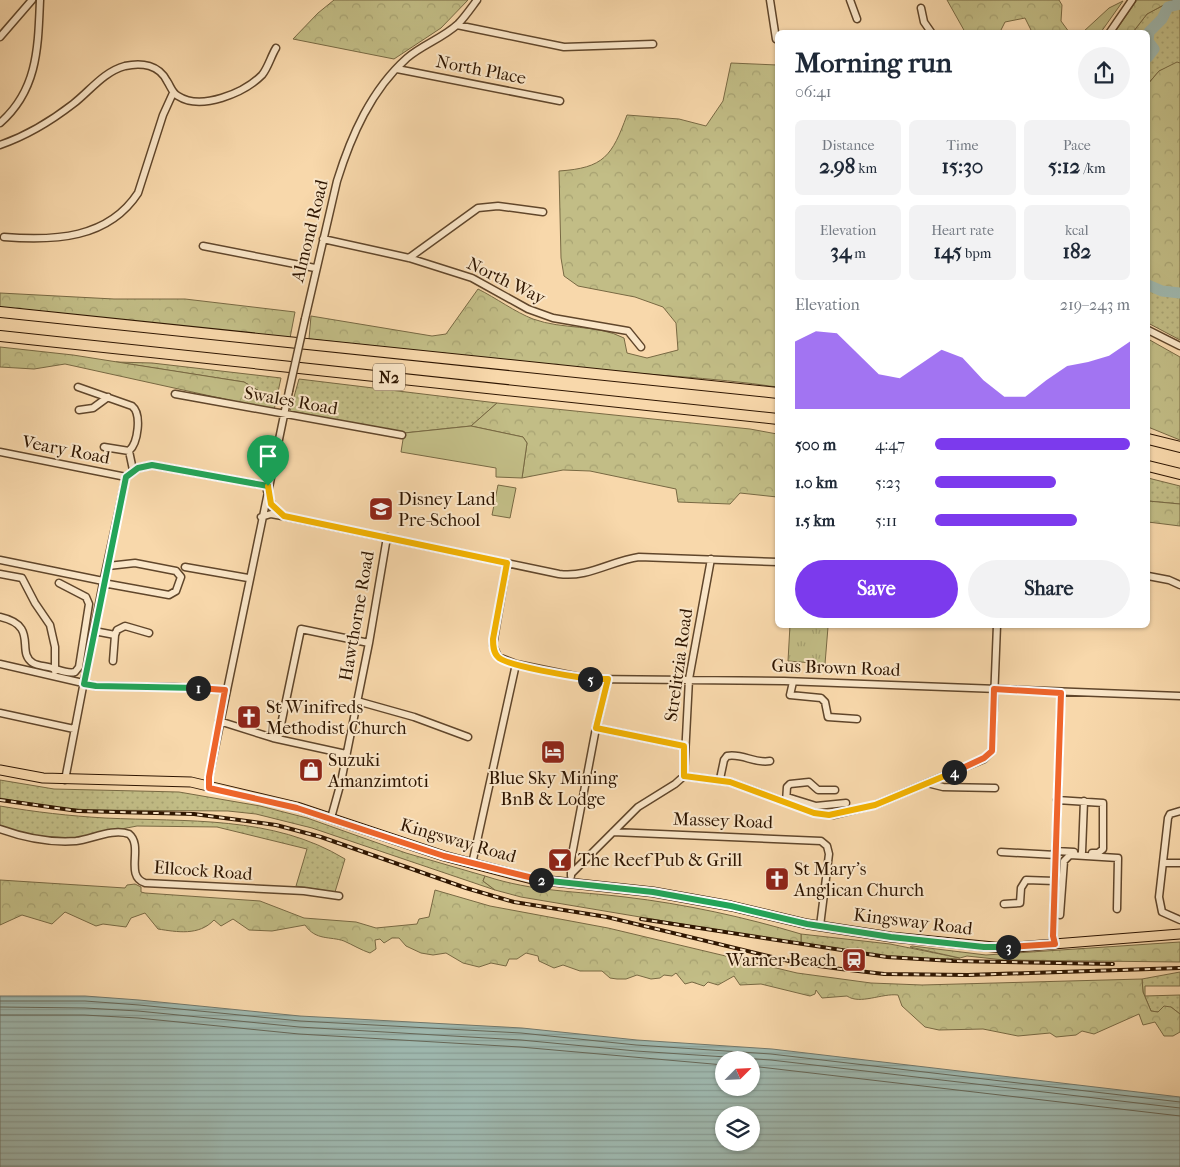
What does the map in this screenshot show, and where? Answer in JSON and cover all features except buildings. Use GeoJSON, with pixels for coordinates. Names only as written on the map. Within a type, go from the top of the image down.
{"type":"FeatureCollection","features":[{"type":"Feature","properties":{"kind":"highway","name":"N2"},"geometry":{"type":"LineString","coordinates":[[0,312],[775,393]]}},
{"type":"Feature","properties":{"kind":"highway","name":"N2"},"geometry":{"type":"LineString","coordinates":[[0,336],[775,419]]}},
{"type":"Feature","properties":{"kind":"highway"},"geometry":{"type":"LineString","coordinates":[[1150,440],[1180,447]]}},
{"type":"Feature","properties":{"kind":"highway"},"geometry":{"type":"LineString","coordinates":[[1150,466],[1180,474]]}},
{"type":"Feature","properties":{"kind":"main road","name":"Kingsway Road"},"geometry":{"type":"LineString","coordinates":[[0,770],[15,774],[65,780],[162,780],[191,782],[209,788],[297,808],[472,864],[532,879],[662,893],[820,926],[984,947],[1055,944],[1180,934]]}},
{"type":"Feature","properties":{"kind":"street"},"geometry":{"type":"LineString","coordinates":[[0,37],[32,0]]}},
{"type":"Feature","properties":{"kind":"street"},"geometry":{"type":"LineString","coordinates":[[0,123],[20,102],[33,73],[38,52],[40,0]]}},
{"type":"Feature","properties":{"kind":"street","name":"Almond Road"},"geometry":{"type":"LineString","coordinates":[[209,788],[219,721],[261,517],[316,268],[344,160],[372,100],[397,69],[418,50],[457,25],[477,0]]}},
{"type":"Feature","properties":{"kind":"street"},"geometry":{"type":"LineString","coordinates":[[770,0],[775,32]]}},
{"type":"Feature","properties":{"kind":"street"},"geometry":{"type":"LineString","coordinates":[[850,0],[857,19]]}},
{"type":"Feature","properties":{"kind":"street"},"geometry":{"type":"LineString","coordinates":[[1111,30],[1132,0]]}},
{"type":"Feature","properties":{"kind":"street"},"geometry":{"type":"LineString","coordinates":[[921,8],[924,22],[930,30]]}},
{"type":"Feature","properties":{"kind":"street"},"geometry":{"type":"LineString","coordinates":[[457,25],[564,47],[653,44]]}},
{"type":"Feature","properties":{"kind":"street"},"geometry":{"type":"LineString","coordinates":[[0,145],[35,129],[72,104],[105,75],[125,66],[146,64],[156,67],[162,72],[173,93],[180,98],[195,102],[235,93],[262,75],[276,48]]}},
{"type":"Feature","properties":{"kind":"street","name":"North Place"},"geometry":{"type":"LineString","coordinates":[[397,69],[560,101]]}},
{"type":"Feature","properties":{"kind":"street"},"geometry":{"type":"LineString","coordinates":[[4,237],[38,240],[73,236],[96,230],[110,222],[131,204],[138,194],[163,114],[173,93]]}},
{"type":"Feature","properties":{"kind":"street"},"geometry":{"type":"LineString","coordinates":[[409,258],[478,208],[498,206],[543,212]]}},
{"type":"Feature","properties":{"kind":"street","name":"North Way"},"geometry":{"type":"LineString","coordinates":[[323,239],[409,258],[472,278],[542,315],[563,321],[628,332],[640,347]]}},
{"type":"Feature","properties":{"kind":"street"},"geometry":{"type":"LineString","coordinates":[[203,246],[316,268]]}},
{"type":"Feature","properties":{"kind":"street"},"geometry":{"type":"LineString","coordinates":[[1150,331],[1180,346]]}},
{"type":"Feature","properties":{"kind":"street"},"geometry":{"type":"LineString","coordinates":[[78,387],[132,406],[137,410],[138,416],[134,444],[129,452],[134,470]]}},
{"type":"Feature","properties":{"kind":"street","name":"Swales Road"},"geometry":{"type":"LineString","coordinates":[[175,394],[284,416],[402,435]]}},
{"type":"Feature","properties":{"kind":"street"},"geometry":{"type":"LineString","coordinates":[[78,410],[93,408],[108,397]]}},
{"type":"Feature","properties":{"kind":"street"},"geometry":{"type":"LineString","coordinates":[[104,446],[129,452]]}},
{"type":"Feature","properties":{"kind":"street","name":"Veary Road"},"geometry":{"type":"LineString","coordinates":[[0,452],[126,477]]}},
{"type":"Feature","properties":{"kind":"street"},"geometry":{"type":"LineString","coordinates":[[65,780],[103,582],[126,477],[134,470],[152,465],[268,489],[273,507],[284,516]]}},
{"type":"Feature","properties":{"kind":"street"},"geometry":{"type":"LineString","coordinates":[[261,517],[271,514],[284,516],[570,576],[589,573],[627,559],[639,557],[775,562]]}},
{"type":"Feature","properties":{"kind":"street","name":"Hawthorne Road"},"geometry":{"type":"LineString","coordinates":[[331,818],[369,643],[387,538]]}},
{"type":"Feature","properties":{"kind":"street","name":"Strelitzia Road"},"geometry":{"type":"LineString","coordinates":[[684,776],[684,746],[689,679],[711,559]]}},
{"type":"Feature","properties":{"kind":"street"},"geometry":{"type":"LineString","coordinates":[[0,560],[163,596],[176,591],[181,577],[176,571],[135,563],[108,566]]}},
{"type":"Feature","properties":{"kind":"street","name":"Gus Brown Road"},"geometry":{"type":"LineString","coordinates":[[507,563],[493,639],[496,654],[502,660],[516,664],[589,678],[608,679],[793,682],[1180,696]]}},
{"type":"Feature","properties":{"kind":"street"},"geometry":{"type":"LineString","coordinates":[[185,567],[248,578]]}},
{"type":"Feature","properties":{"kind":"street"},"geometry":{"type":"LineString","coordinates":[[0,574],[22,578],[27,584],[35,603],[50,625],[55,648],[53,676]]}},
{"type":"Feature","properties":{"kind":"street"},"geometry":{"type":"LineString","coordinates":[[1150,576],[1169,580],[1180,585]]}},
{"type":"Feature","properties":{"kind":"street"},"geometry":{"type":"LineString","coordinates":[[0,617],[15,621],[22,628],[30,660],[71,673],[78,670],[89,607],[86,597],[59,583]]}},
{"type":"Feature","properties":{"kind":"street"},"geometry":{"type":"LineString","coordinates":[[113,662],[117,630],[125,626],[149,633]]}},
{"type":"Feature","properties":{"kind":"street"},"geometry":{"type":"LineString","coordinates":[[786,800],[814,813],[834,815],[875,805],[989,755],[992,751],[997,628]]}},
{"type":"Feature","properties":{"kind":"street"},"geometry":{"type":"LineString","coordinates":[[278,740],[301,629],[369,643]]}},
{"type":"Feature","properties":{"kind":"street"},"geometry":{"type":"LineString","coordinates":[[94,631],[115,634]]}},
{"type":"Feature","properties":{"kind":"street"},"geometry":{"type":"LineString","coordinates":[[0,664],[96,686],[225,690]]}},
{"type":"Feature","properties":{"kind":"street"},"geometry":{"type":"LineString","coordinates":[[472,864],[516,664]]}},
{"type":"Feature","properties":{"kind":"street"},"geometry":{"type":"LineString","coordinates":[[571,884],[571,860],[596,728],[608,679]]}},
{"type":"Feature","properties":{"kind":"street"},"geometry":{"type":"LineString","coordinates":[[793,682],[790,695],[821,698],[825,702],[828,717],[857,719]]}},
{"type":"Feature","properties":{"kind":"street"},"geometry":{"type":"LineString","coordinates":[[1055,944],[1053,936],[1061,693]]}},
{"type":"Feature","properties":{"kind":"street"},"geometry":{"type":"LineString","coordinates":[[357,701],[414,717],[468,737]]}},
{"type":"Feature","properties":{"kind":"street"},"geometry":{"type":"LineString","coordinates":[[0,713],[74,729]]}},
{"type":"Feature","properties":{"kind":"street"},"geometry":{"type":"LineString","coordinates":[[219,721],[278,740],[346,754]]}},
{"type":"Feature","properties":{"kind":"street"},"geometry":{"type":"LineString","coordinates":[[596,728],[684,746]]}},
{"type":"Feature","properties":{"kind":"street"},"geometry":{"type":"LineString","coordinates":[[720,779],[724,760],[727,756],[744,756],[757,763],[770,761]]}},
{"type":"Feature","properties":{"kind":"street"},"geometry":{"type":"LineString","coordinates":[[572,873],[638,807],[675,784],[684,776],[720,779],[786,800],[816,806],[846,803]]}},
{"type":"Feature","properties":{"kind":"street"},"geometry":{"type":"LineString","coordinates":[[786,800],[787,787],[790,784],[809,782],[818,790],[835,790]]}},
{"type":"Feature","properties":{"kind":"street"},"geometry":{"type":"LineString","coordinates":[[927,783],[943,787],[995,788]]}},
{"type":"Feature","properties":{"kind":"street"},"geometry":{"type":"LineString","coordinates":[[1000,852],[1101,852],[1103,803],[1058,800]]}},
{"type":"Feature","properties":{"kind":"street"},"geometry":{"type":"LineString","coordinates":[[1082,852],[1084,801]]}},
{"type":"Feature","properties":{"kind":"street"},"geometry":{"type":"LineString","coordinates":[[1178,811],[1168,818],[1159,897],[1160,906],[1168,916],[1180,920]]}},
{"type":"Feature","properties":{"kind":"street","name":"Ellcock Road"},"geometry":{"type":"LineString","coordinates":[[0,829],[28,838],[58,841],[83,840],[117,833],[129,834],[134,840],[135,872],[138,880],[145,883],[300,891],[339,896]]}},
{"type":"Feature","properties":{"kind":"street","name":"Massey Road"},"geometry":{"type":"LineString","coordinates":[[613,832],[816,840],[825,843],[828,848],[820,926]]}},
{"type":"Feature","properties":{"kind":"street"},"geometry":{"type":"LineString","coordinates":[[1060,915],[1064,861],[1070,855],[1118,858],[1117,909]]}},
{"type":"Feature","properties":{"kind":"street"},"geometry":{"type":"LineString","coordinates":[[1163,863],[1180,863]]}},
{"type":"Feature","properties":{"kind":"street"},"geometry":{"type":"LineString","coordinates":[[1004,904],[1020,903],[1022,888],[1026,880],[1055,878],[1063,874]]}},
{"type":"Feature","properties":{"kind":"green space"},"geometry":{"type":"Polygon","coordinates":[[[334,0],[468,0],[441,28],[394,59],[293,39],[318,13],[334,0]]]}},
{"type":"Feature","properties":{"kind":"green space"},"geometry":{"type":"Polygon","coordinates":[[[947,0],[1059,0],[1062,5],[1061,21],[1068,30],[1031,30],[1025,18],[1005,22],[1001,30],[964,30],[947,0]]]}},
{"type":"Feature","properties":{"kind":"green space"},"geometry":{"type":"Polygon","coordinates":[[[1137,0],[1173,0],[1147,14],[1135,30],[1116,30],[1137,0]]]}},
{"type":"Feature","properties":{"kind":"green space"},"geometry":{"type":"Polygon","coordinates":[[[1173,0],[1180,0],[1180,63],[1159,71],[1150,82],[1150,30],[1135,30],[1147,14],[1173,0]]]}},
{"type":"Feature","properties":{"kind":"green space"},"geometry":{"type":"Polygon","coordinates":[[[1123,1],[1102,30],[1085,30],[1109,8],[1123,1]]]}},
{"type":"Feature","properties":{"kind":"green space"},"geometry":{"type":"Polygon","coordinates":[[[1177,62],[1180,63],[1180,289],[1162,287],[1150,282],[1150,82],[1159,71],[1177,62]]]}},
{"type":"Feature","properties":{"kind":"green space"},"geometry":{"type":"Polygon","coordinates":[[[731,63],[775,65],[775,387],[544,365],[309,339],[311,316],[432,336],[446,334],[478,289],[533,319],[556,325],[603,331],[624,338],[627,353],[647,358],[678,350],[676,323],[663,307],[635,297],[578,286],[564,276],[561,258],[559,171],[586,167],[604,157],[616,141],[627,115],[679,119],[706,126],[723,101],[731,63]]]}},
{"type":"Feature","properties":{"kind":"green space"},"geometry":{"type":"Polygon","coordinates":[[[1150,282],[1162,287],[1180,289],[1180,340],[1150,324],[1150,282]]]}},
{"type":"Feature","properties":{"kind":"green space"},"geometry":{"type":"Polygon","coordinates":[[[0,293],[114,299],[185,299],[295,312],[290,338],[0,307],[0,293]]]}},
{"type":"Feature","properties":{"kind":"green space"},"geometry":{"type":"Polygon","coordinates":[[[1150,340],[1180,357],[1180,440],[1150,428],[1150,340]]]}},
{"type":"Feature","properties":{"kind":"green space"},"geometry":{"type":"Polygon","coordinates":[[[0,347],[73,355],[244,382],[276,401],[274,410],[65,364],[34,369],[0,367],[0,347]]]}},
{"type":"Feature","properties":{"kind":"green space"},"geometry":{"type":"Polygon","coordinates":[[[116,362],[152,363],[281,378],[276,401],[244,382],[116,362]]]}},
{"type":"Feature","properties":{"kind":"green space"},"geometry":{"type":"Polygon","coordinates":[[[299,379],[497,403],[471,426],[404,433],[290,411],[299,379]]]}},
{"type":"Feature","properties":{"kind":"green space"},"geometry":{"type":"Polygon","coordinates":[[[497,403],[750,429],[775,434],[775,497],[740,493],[730,504],[678,502],[676,489],[590,471],[563,470],[522,478],[527,443],[523,437],[471,426],[497,403]]]}},
{"type":"Feature","properties":{"kind":"green space"},"geometry":{"type":"Polygon","coordinates":[[[471,426],[523,437],[527,443],[522,478],[496,477],[496,468],[401,452],[404,433],[471,426]]]}},
{"type":"Feature","properties":{"kind":"green space"},"geometry":{"type":"Polygon","coordinates":[[[1150,478],[1180,486],[1180,504],[1150,501],[1150,478]]]}},
{"type":"Feature","properties":{"kind":"green space"},"geometry":{"type":"Polygon","coordinates":[[[498,485],[516,488],[510,518],[492,515],[498,485]]]}},
{"type":"Feature","properties":{"kind":"green space"},"geometry":{"type":"Polygon","coordinates":[[[1150,501],[1180,504],[1180,526],[1150,522],[1150,501]]]}},
{"type":"Feature","properties":{"kind":"green space"},"geometry":{"type":"Polygon","coordinates":[[[790,628],[828,628],[825,664],[788,661],[790,628]]]}},
{"type":"Feature","properties":{"kind":"green space"},"geometry":{"type":"Polygon","coordinates":[[[0,780],[54,789],[179,792],[260,806],[307,818],[406,853],[485,876],[483,881],[495,890],[312,828],[256,814],[228,811],[90,810],[52,807],[0,798],[0,780]]]}},
{"type":"Feature","properties":{"kind":"green space"},"geometry":{"type":"Polygon","coordinates":[[[0,806],[79,816],[198,821],[259,828],[289,835],[317,845],[345,859],[335,892],[296,886],[307,849],[217,827],[137,826],[69,839],[43,838],[0,826],[0,806]]]}},
{"type":"Feature","properties":{"kind":"green space"},"geometry":{"type":"Polygon","coordinates":[[[485,876],[538,888],[670,903],[714,912],[801,934],[801,944],[521,897],[495,890],[483,881],[485,876]]]}},
{"type":"Feature","properties":{"kind":"green space"},"geometry":{"type":"Polygon","coordinates":[[[0,880],[125,888],[127,885],[135,884],[141,887],[141,892],[145,893],[260,901],[304,918],[356,922],[376,928],[417,924],[419,919],[429,917],[435,890],[490,906],[608,928],[797,973],[871,983],[922,985],[1142,979],[1143,992],[1151,1011],[1158,1012],[1164,1006],[1171,1007],[1180,1014],[1180,1032],[1173,1036],[1164,1036],[1155,1022],[1143,1025],[1139,1014],[1094,1034],[1082,1031],[1076,1035],[1056,1037],[1050,1033],[1018,1036],[983,1029],[939,1030],[925,1027],[902,1006],[898,995],[865,999],[847,996],[822,998],[816,990],[815,994],[810,996],[761,984],[740,985],[734,976],[718,985],[708,982],[704,986],[692,982],[685,984],[676,973],[672,976],[664,975],[660,978],[651,979],[637,975],[626,979],[617,979],[610,978],[602,971],[580,971],[563,965],[554,968],[539,961],[538,956],[526,953],[517,959],[509,959],[506,966],[491,963],[479,967],[463,963],[446,953],[433,955],[421,953],[406,946],[399,938],[392,938],[384,943],[380,939],[375,940],[376,949],[370,953],[344,941],[318,936],[305,925],[272,931],[249,930],[233,919],[221,926],[214,920],[202,929],[180,932],[158,929],[145,913],[131,918],[126,927],[103,924],[96,926],[65,912],[52,924],[22,915],[0,925],[0,880]]]}},
{"type":"Feature","properties":{"kind":"green space"},"geometry":{"type":"Polygon","coordinates":[[[801,934],[890,944],[960,958],[920,959],[840,950],[801,944],[801,934]]]}},
{"type":"Feature","properties":{"kind":"green space"},"geometry":{"type":"Polygon","coordinates":[[[1180,942],[1180,962],[1004,960],[967,956],[960,958],[910,947],[986,955],[1180,942]]]}},
{"type":"Feature","properties":{"kind":"green space"},"geometry":{"type":"Polygon","coordinates":[[[1180,972],[1180,986],[1145,986],[1145,996],[1180,995],[1180,1014],[1171,1007],[1158,1012],[1151,1011],[1143,992],[1142,979],[1180,972]]]}},
{"type":"Feature","properties":{"kind":"water"},"geometry":{"type":"Polygon","coordinates":[[[0,996],[85,996],[300,1016],[522,1028],[637,1040],[772,1049],[1180,1097],[1180,1167],[0,1167],[0,996]]]}},
{"type":"Feature","properties":{"kind":"waterway"},"geometry":{"type":"LineString","coordinates":[[1150,31],[1162,19],[1168,7],[1180,4]]}},
{"type":"Feature","properties":{"kind":"waterway"},"geometry":{"type":"LineString","coordinates":[[1150,44],[1154,49],[1150,54]]}},
{"type":"Feature","properties":{"kind":"waterway"},"geometry":{"type":"LineString","coordinates":[[1150,286],[1162,291],[1180,293]]}},
{"type":"Feature","properties":{"kind":"railway"},"geometry":{"type":"LineString","coordinates":[[0,800],[78,811],[194,814],[276,825],[321,837],[466,888],[514,902],[607,917],[797,963],[884,974],[968,975],[1180,968]]}},
{"type":"Feature","properties":{"kind":"railway"},"geometry":{"type":"LineString","coordinates":[[641,919],[887,957],[953,961],[1113,964]]}},
{"type":"Feature","properties":{"kind":"place","name":"Disney Land Pre-School"},"geometry":{"type":"Point","coordinates":[381,509]}},
{"type":"Feature","properties":{"kind":"place","name":"St Winifreds Methodist Church"},"geometry":{"type":"Point","coordinates":[249,717]}},
{"type":"Feature","properties":{"kind":"place","name":"Blue Sky Mining BnB & Lodge"},"geometry":{"type":"Point","coordinates":[553,752]}},
{"type":"Feature","properties":{"kind":"place","name":"Suzuki Amanzimtoti"},"geometry":{"type":"Point","coordinates":[311,770]}},
{"type":"Feature","properties":{"kind":"place","name":"The Reef Pub & Grill"},"geometry":{"type":"Point","coordinates":[560,860]}},
{"type":"Feature","properties":{"kind":"place","name":"St Mary's Anglican Church"},"geometry":{"type":"Point","coordinates":[777,879]}},
{"type":"Feature","properties":{"kind":"place","name":"Warner Beach"},"geometry":{"type":"Point","coordinates":[854,960]}},
{"type":"Feature","properties":{"kind":"route"},"geometry":{"type":"LineString","coordinates":[[152,465],[268,486],[267,491],[271,504],[275,510],[284,516],[507,563],[493,639],[493,649],[498,657],[516,664],[589,678],[608,679],[596,728],[684,746],[684,776],[730,782],[814,813],[834,815],[875,805],[989,755],[992,751],[994,689],[1061,693],[1053,936],[1055,944],[984,947],[891,937],[807,924],[761,912],[653,892],[532,879],[444,856],[297,808],[209,788],[209,777],[225,690],[84,684],[103,581],[108,566],[126,477],[134,470],[152,465]]}}]}
